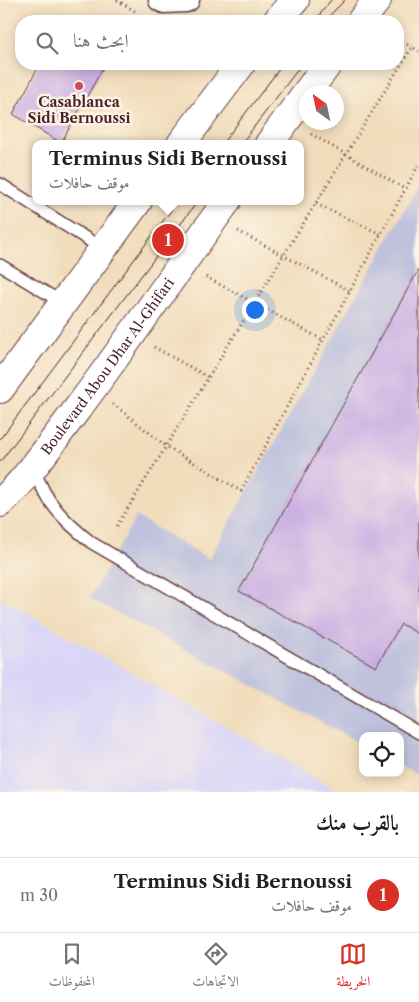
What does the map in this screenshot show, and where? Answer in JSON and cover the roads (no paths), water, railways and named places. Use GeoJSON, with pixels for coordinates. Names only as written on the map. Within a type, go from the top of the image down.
{"type":"FeatureCollection","features":[{"type":"Feature","properties":{"kind":"street"},"geometry":{"type":"LineString","coordinates":[[160,0],[164,2],[186,2],[188,0]]}},
{"type":"Feature","properties":{"kind":"street"},"geometry":{"type":"LineString","coordinates":[[282,15],[295,0]]}},
{"type":"Feature","properties":{"kind":"street"},"geometry":{"type":"LineString","coordinates":[[365,15],[377,0]]}},
{"type":"Feature","properties":{"kind":"street"},"geometry":{"type":"LineString","coordinates":[[184,140],[237,70]]}},
{"type":"Feature","properties":{"kind":"street"},"geometry":{"type":"LineString","coordinates":[[313,85],[324,70]]}},
{"type":"Feature","properties":{"kind":"street"},"geometry":{"type":"LineString","coordinates":[[272,140],[299,104]]}},
{"type":"Feature","properties":{"kind":"street"},"geometry":{"type":"LineString","coordinates":[[0,389],[135,205]]}},
{"type":"Feature","properties":{"kind":"street","name":"Boulevard Abou Dhar Al-Ghifari"},"geometry":{"type":"LineString","coordinates":[[0,503],[34,467],[224,205]]}},
{"type":"Feature","properties":{"kind":"lane"},"geometry":{"type":"LineString","coordinates":[[0,184],[32,204]]}},
{"type":"Feature","properties":{"kind":"lane"},"geometry":{"type":"LineString","coordinates":[[33,205],[103,249]]}},
{"type":"Feature","properties":{"kind":"lane"},"geometry":{"type":"LineString","coordinates":[[0,265],[63,303]]}},
{"type":"Feature","properties":{"kind":"lane"},"geometry":{"type":"LineString","coordinates":[[34,467],[45,496],[55,510],[92,543],[419,733]]}},
{"type":"Feature","properties":{"kind":"tram line"},"geometry":{"type":"LineString","coordinates":[[320,15],[331,0]]}},
{"type":"Feature","properties":{"kind":"tram line"},"geometry":{"type":"LineString","coordinates":[[330,15],[345,0]]}},
{"type":"Feature","properties":{"kind":"tram line"},"geometry":{"type":"LineString","coordinates":[[225,140],[278,70]]}},
{"type":"Feature","properties":{"kind":"tram line"},"geometry":{"type":"LineString","coordinates":[[244,140],[297,70]]}},
{"type":"Feature","properties":{"kind":"tram line"},"geometry":{"type":"LineString","coordinates":[[0,439],[175,205]]}},
{"type":"Feature","properties":{"kind":"tram line"},"geometry":{"type":"LineString","coordinates":[[0,462],[195,205]]}},
{"type":"Feature","properties":{"kind":"place","name":"Casablanca Sidi Bernoussi"},"geometry":{"type":"Point","coordinates":[79,86]}},
{"type":"Feature","properties":{"kind":"place","name":"Terminus Sidi Bernoussi"},"geometry":{"type":"Point","coordinates":[168,240]}}]}
